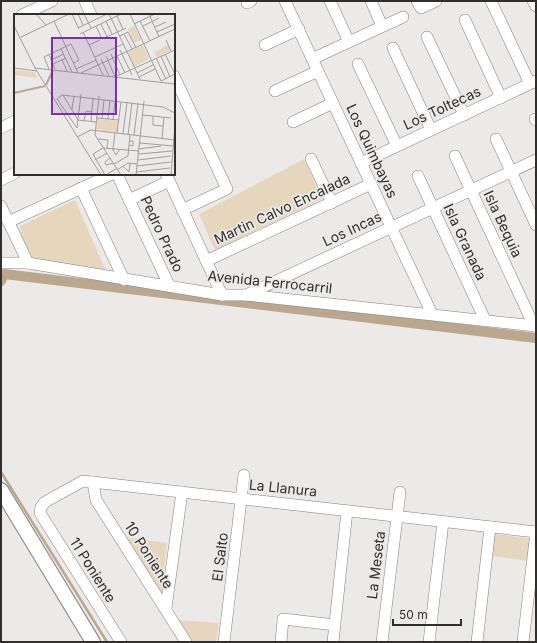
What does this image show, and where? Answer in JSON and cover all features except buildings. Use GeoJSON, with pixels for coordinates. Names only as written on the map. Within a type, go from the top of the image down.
{"type":"FeatureCollection","features":[{"type":"Feature","properties":{"kind":"main road"},"geometry":{"type":"LineString","coordinates":[[1,490],[93,642]]}},
{"type":"Feature","properties":{"kind":"street"},"geometry":{"type":"LineString","coordinates":[[24,14],[52,1]]}},
{"type":"Feature","properties":{"kind":"street"},"geometry":{"type":"LineString","coordinates":[[85,1],[91,14]]}},
{"type":"Feature","properties":{"kind":"street","name":"Los Quimbayas"},"geometry":{"type":"LineString","coordinates":[[286,1],[432,314]]}},
{"type":"Feature","properties":{"kind":"street"},"geometry":{"type":"LineString","coordinates":[[330,1],[349,42]]}},
{"type":"Feature","properties":{"kind":"street"},"geometry":{"type":"LineString","coordinates":[[371,1],[382,26]]}},
{"type":"Feature","properties":{"kind":"street"},"geometry":{"type":"LineString","coordinates":[[419,5],[436,1]]}},
{"type":"Feature","properties":{"kind":"street"},"geometry":{"type":"LineString","coordinates":[[491,1],[533,83]]}},
{"type":"Feature","properties":{"kind":"street"},"geometry":{"type":"LineString","coordinates":[[534,1],[536,6]]}},
{"type":"Feature","properties":{"kind":"street"},"geometry":{"type":"LineString","coordinates":[[312,59],[403,17]]}},
{"type":"Feature","properties":{"kind":"street"},"geometry":{"type":"LineString","coordinates":[[465,20],[501,98]]}},
{"type":"Feature","properties":{"kind":"street"},"geometry":{"type":"LineString","coordinates":[[265,45],[299,29]]}},
{"type":"Feature","properties":{"kind":"street"},"geometry":{"type":"LineString","coordinates":[[428,37],[464,115]]}},
{"type":"Feature","properties":{"kind":"street"},"geometry":{"type":"LineString","coordinates":[[393,48],[431,130]]}},
{"type":"Feature","properties":{"kind":"street"},"geometry":{"type":"LineString","coordinates":[[358,64],[397,146]]}},
{"type":"Feature","properties":{"kind":"street"},"geometry":{"type":"LineString","coordinates":[[275,91],[318,71]]}},
{"type":"Feature","properties":{"kind":"street"},"geometry":{"type":"LineString","coordinates":[[175,78],[227,189],[182,210]]}},
{"type":"Feature","properties":{"kind":"street","name":"Los Toltecas"},"geometry":{"type":"LineString","coordinates":[[361,163],[533,83]]}},
{"type":"Feature","properties":{"kind":"street"},"geometry":{"type":"LineString","coordinates":[[293,122],[333,103]]}},
{"type":"Feature","properties":{"kind":"street"},"geometry":{"type":"LineString","coordinates":[[1,128],[14,122]]}},
{"type":"Feature","properties":{"kind":"street"},"geometry":{"type":"LineString","coordinates":[[496,139],[536,225]]}},
{"type":"Feature","properties":{"kind":"street","name":"Isla Bequia"},"geometry":{"type":"LineString","coordinates":[[455,156],[535,326]]}},
{"type":"Feature","properties":{"kind":"street"},"geometry":{"type":"LineString","coordinates":[[311,159],[332,203]]}},
{"type":"Feature","properties":{"kind":"street","name":"Los Incas"},"geometry":{"type":"LineString","coordinates":[[246,295],[536,160]]}},
{"type":"Feature","properties":{"kind":"street"},"geometry":{"type":"LineString","coordinates":[[1,180],[14,174]]}},
{"type":"Feature","properties":{"kind":"street"},"geometry":{"type":"LineString","coordinates":[[8,222],[110,175]]}},
{"type":"Feature","properties":{"kind":"street","name":"Pedro Prado"},"geometry":{"type":"LineString","coordinates":[[117,175],[169,285]]}},
{"type":"Feature","properties":{"kind":"street","name":"Isla Granada"},"geometry":{"type":"LineString","coordinates":[[418,176],[485,320]]}},
{"type":"Feature","properties":{"kind":"street"},"geometry":{"type":"LineString","coordinates":[[129,200],[167,178],[222,295]]}},
{"type":"Feature","properties":{"kind":"street","name":"Martin Calvo Encalada"},"geometry":{"type":"LineString","coordinates":[[206,261],[371,184]]}},
{"type":"Feature","properties":{"kind":"street"},"geometry":{"type":"LineString","coordinates":[[81,188],[124,280]]}},
{"type":"Feature","properties":{"kind":"street"},"geometry":{"type":"LineString","coordinates":[[1,206],[28,263]]}},
{"type":"Feature","properties":{"kind":"street","name":"Avenida Ferrocarril"},"geometry":{"type":"LineString","coordinates":[[1,263],[28,263],[124,280],[169,285],[222,295],[246,295],[535,326]]}},
{"type":"Feature","properties":{"kind":"street","name":"El Salto"},"geometry":{"type":"LineString","coordinates":[[224,642],[244,475]]}},
{"type":"Feature","properties":{"kind":"street","name":"La Llanura"},"geometry":{"type":"LineString","coordinates":[[40,513],[41,507],[45,502],[83,481],[536,532]]}},
{"type":"Feature","properties":{"kind":"street","name":"10 Poniente"},"geometry":{"type":"LineString","coordinates":[[93,482],[96,500],[166,608],[186,642]]}},
{"type":"Feature","properties":{"kind":"street"},"geometry":{"type":"LineString","coordinates":[[166,608],[182,492]]}},
{"type":"Feature","properties":{"kind":"street","name":"La Meseta"},"geometry":{"type":"LineString","coordinates":[[382,642],[400,492]]}},
{"type":"Feature","properties":{"kind":"street"},"geometry":{"type":"LineString","coordinates":[[333,642],[347,511]]}},
{"type":"Feature","properties":{"kind":"street","name":"11 Poniente"},"geometry":{"type":"LineString","coordinates":[[40,513],[121,642]]}},
{"type":"Feature","properties":{"kind":"street"},"geometry":{"type":"LineString","coordinates":[[429,642],[443,522]]}},
{"type":"Feature","properties":{"kind":"street"},"geometry":{"type":"LineString","coordinates":[[477,642],[490,527]]}},
{"type":"Feature","properties":{"kind":"street"},"geometry":{"type":"LineString","coordinates":[[524,642],[536,532]]}},
{"type":"Feature","properties":{"kind":"street"},"geometry":{"type":"LineString","coordinates":[[281,642],[283,619],[335,625]]}},
{"type":"Feature","properties":{"kind":"shaded area"},"geometry":{"type":"Polygon","coordinates":[[[304,159],[322,199],[215,250],[199,214],[304,159]]]}},
{"type":"Feature","properties":{"kind":"shaded area"},"geometry":{"type":"Polygon","coordinates":[[[75,200],[106,271],[25,262],[20,226],[75,200]]]}},
{"type":"Feature","properties":{"kind":"shaded area"},"geometry":{"type":"Polygon","coordinates":[[[495,534],[532,539],[529,561],[492,556],[495,534]]]}},
{"type":"Feature","properties":{"kind":"shaded area"},"geometry":{"type":"Polygon","coordinates":[[[125,537],[167,543],[161,596],[125,537]]]}},
{"type":"Feature","properties":{"kind":"shaded area"},"geometry":{"type":"Polygon","coordinates":[[[177,620],[219,623],[216,642],[191,642],[177,620]]]}},
{"type":"Feature","properties":{"kind":"waterway"},"geometry":{"type":"LineString","coordinates":[[1,281],[4,274],[536,338]]}},
{"type":"Feature","properties":{"kind":"waterway"},"geometry":{"type":"LineString","coordinates":[[1,472],[107,642]]}}]}
